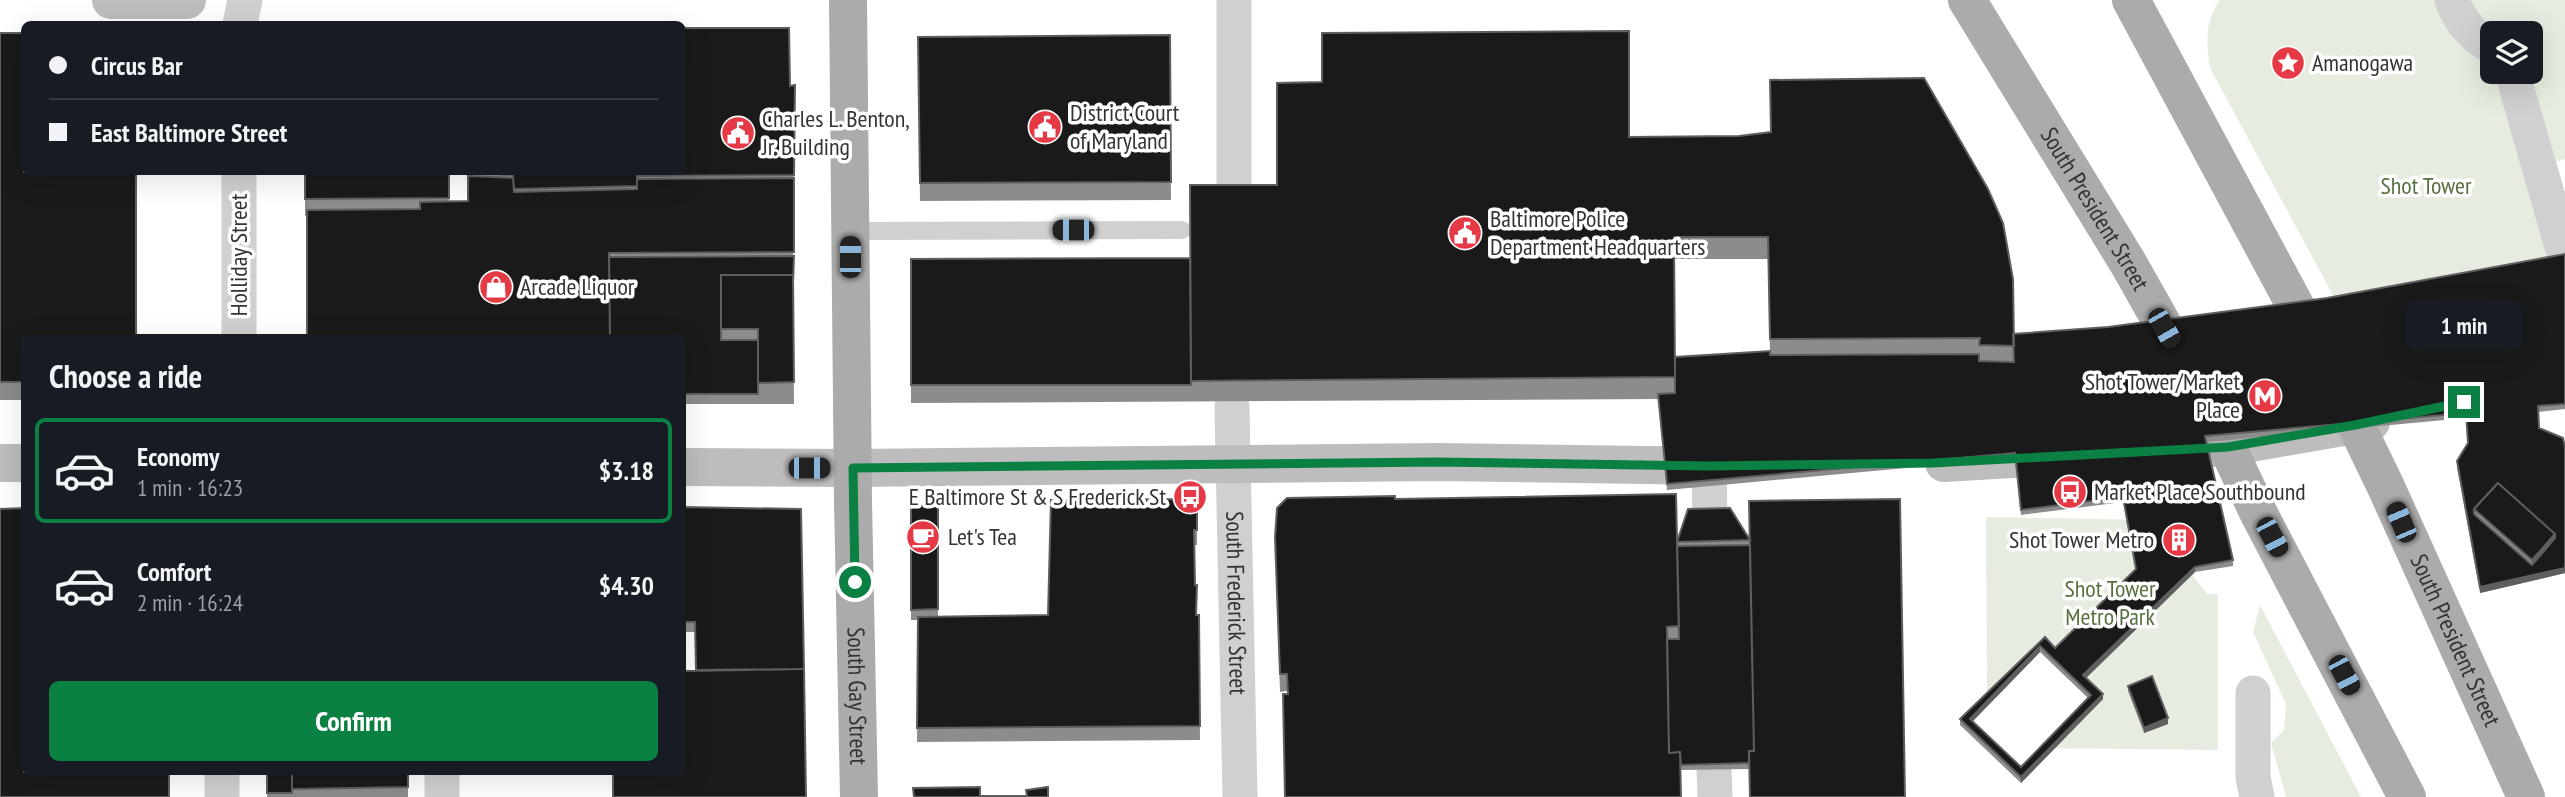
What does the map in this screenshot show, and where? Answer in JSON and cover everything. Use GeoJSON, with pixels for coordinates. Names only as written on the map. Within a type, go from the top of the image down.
{"type":"FeatureCollection","features":[{"type":"Feature","properties":{"kind":"main road"},"geometry":{"type":"LineString","coordinates":[[111,0],[187,0]]}},
{"type":"Feature","properties":{"kind":"main road","name":"South Gay Street"},"geometry":{"type":"LineString","coordinates":[[848,0],[859,797]]}},
{"type":"Feature","properties":{"kind":"main road","name":"South President Street"},"geometry":{"type":"LineString","coordinates":[[1967,0],[2128,264],[2201,392],[2259,514],[2407,797]]}},
{"type":"Feature","properties":{"kind":"main road","name":"South President Street"},"geometry":{"type":"LineString","coordinates":[[2131,0],[2325,361],[2386,486],[2526,797]]}},
{"type":"Feature","properties":{"kind":"main road"},"geometry":{"type":"LineString","coordinates":[[2157,452],[2228,447],[2400,415]]}},
{"type":"Feature","properties":{"kind":"main road"},"geometry":{"type":"LineString","coordinates":[[1906,464],[2105,454]]}},
{"type":"Feature","properties":{"kind":"main road"},"geometry":{"type":"LineString","coordinates":[[686,467],[1437,462],[1749,466]]}},
{"type":"Feature","properties":{"kind":"main road"},"geometry":{"type":"LineString","coordinates":[[0,463],[21,463]]}},
{"type":"Feature","properties":{"kind":"street"},"geometry":{"type":"LineString","coordinates":[[241,21],[245,0]]}},
{"type":"Feature","properties":{"kind":"street"},"geometry":{"type":"LineString","coordinates":[[1234,0],[1234,204]]}},
{"type":"Feature","properties":{"kind":"street"},"geometry":{"type":"LineString","coordinates":[[2452,0],[2456,12],[2480,37]]}},
{"type":"Feature","properties":{"kind":"street"},"geometry":{"type":"LineString","coordinates":[[2515,84],[2565,257]]}},
{"type":"Feature","properties":{"kind":"street","name":"Holliday Street"},"geometry":{"type":"LineString","coordinates":[[239,175],[239,334]]}},
{"type":"Feature","properties":{"kind":"street","name":"South Frederick Street"},"geometry":{"type":"LineString","coordinates":[[1232,407],[1240,797]]}},
{"type":"Feature","properties":{"kind":"street"},"geometry":{"type":"LineString","coordinates":[[1709,466],[1710,520]]}},
{"type":"Feature","properties":{"kind":"street"},"geometry":{"type":"LineString","coordinates":[[2253,693],[2253,777],[2258,797]]}},
{"type":"Feature","properties":{"kind":"street"},"geometry":{"type":"LineString","coordinates":[[222,775],[222,797]]}},
{"type":"Feature","properties":{"kind":"street"},"geometry":{"type":"LineString","coordinates":[[442,775],[442,797]]}},
{"type":"Feature","properties":{"kind":"lane"},"geometry":{"type":"LineString","coordinates":[[850,231],[1182,230]]}},
{"type":"Feature","properties":{"kind":"green space","name":"Shot Tower"},"geometry":{"type":"Polygon","coordinates":[[[2220,0],[2565,0],[2565,159],[2556,162],[2565,192],[2565,337],[2373,369],[2210,68],[2208,32],[2220,0]]]}},
{"type":"Feature","properties":{"kind":"green space","name":"Shot Tower Metro Park"},"geometry":{"type":"Polygon","coordinates":[[[1986,517],[2150,520],[2207,594],[2218,594],[2218,750],[2044,748],[2091,700],[2040,652],[1987,707],[1986,517]]]}},
{"type":"Feature","properties":{"kind":"green space"},"geometry":{"type":"Polygon","coordinates":[[[2260,605],[2361,797],[2286,797],[2271,743],[2284,730],[2286,704],[2253,632],[2260,605]]]}},
{"type":"Feature","properties":{"kind":"building","name":"Charles L. Benton, Jr. Building"},"geometry":{"type":"Polygon","coordinates":[[[686,28],[789,28],[790,86],[795,85],[794,175],[637,176],[637,186],[514,189],[513,175],[686,175],[686,28]]]}},
{"type":"Feature","properties":{"kind":"building","name":"Baltimore Police Department Headquarters"},"geometry":{"type":"Polygon","coordinates":[[[1629,31],[1629,137],[1739,136],[1771,132],[1770,80],[1924,78],[1988,189],[2003,223],[2013,279],[2014,346],[1979,345],[1980,338],[1770,339],[1768,237],[1674,237],[1675,377],[1191,381],[1190,185],[1277,185],[1277,83],[1322,82],[1322,33],[1629,31]]]}},
{"type":"Feature","properties":{"kind":"building"},"geometry":{"type":"Polygon","coordinates":[[[0,33],[21,33],[21,175],[136,175],[136,334],[21,334],[21,382],[0,382],[0,33]]]}},
{"type":"Feature","properties":{"kind":"building","name":"District Court of Maryland"},"geometry":{"type":"Polygon","coordinates":[[[1170,35],[1171,182],[920,183],[918,37],[1170,35]]]}},
{"type":"Feature","properties":{"kind":"building"},"geometry":{"type":"Polygon","coordinates":[[[305,175],[449,175],[449,198],[305,199],[305,175]]]}},
{"type":"Feature","properties":{"kind":"building"},"geometry":{"type":"Polygon","coordinates":[[[468,176],[513,178],[514,192],[637,189],[637,179],[794,178],[794,252],[609,253],[610,334],[307,334],[307,210],[420,209],[420,202],[468,201],[468,176]]]}},
{"type":"Feature","properties":{"kind":"building","name":"Shot Tower Metro"},"geometry":{"type":"Polygon","coordinates":[[[2565,254],[2565,404],[2538,406],[2539,428],[2563,438],[2565,447],[2565,568],[2480,587],[2457,461],[2468,443],[2466,413],[2205,436],[2233,560],[2195,567],[2083,675],[2103,694],[2021,777],[1960,719],[2045,637],[2055,648],[2136,569],[2123,497],[2021,510],[2015,453],[1667,484],[1658,394],[1675,393],[1675,357],[1770,351],[1770,355],[1979,354],[1979,361],[2014,362],[2013,334],[2108,327],[2327,298],[2565,254]],[[2498,483],[2474,509],[2474,514],[2532,565],[2555,538],[2555,534],[2498,483]],[[2040,646],[1970,719],[2021,767],[2091,695],[2040,646]]]}},
{"type":"Feature","properties":{"kind":"building"},"geometry":{"type":"Polygon","coordinates":[[[794,256],[793,284],[793,275],[721,275],[721,340],[758,340],[758,394],[686,394],[686,334],[610,334],[609,257],[794,256]]]}},
{"type":"Feature","properties":{"kind":"building"},"geometry":{"type":"Polygon","coordinates":[[[1190,258],[1191,385],[911,385],[911,259],[1190,258]]]}},
{"type":"Feature","properties":{"kind":"building"},"geometry":{"type":"Polygon","coordinates":[[[721,275],[793,275],[794,382],[758,383],[758,329],[721,329],[721,275]]]}},
{"type":"Feature","properties":{"kind":"building"},"geometry":{"type":"Polygon","coordinates":[[[2498,483],[2555,534],[2532,560],[2474,509],[2498,483]]]}},
{"type":"Feature","properties":{"kind":"building"},"geometry":{"type":"Polygon","coordinates":[[[1676,494],[1679,626],[1667,627],[1669,753],[1680,752],[1681,797],[1285,797],[1283,694],[1288,694],[1287,674],[1280,674],[1275,537],[1277,508],[1287,498],[1395,496],[1395,499],[1676,494]]]}},
{"type":"Feature","properties":{"kind":"building"},"geometry":{"type":"Polygon","coordinates":[[[1197,499],[1197,530],[1194,530],[1196,615],[1199,615],[1200,726],[917,728],[918,617],[1048,615],[1051,500],[1197,499]]]}},
{"type":"Feature","properties":{"kind":"building"},"geometry":{"type":"Polygon","coordinates":[[[1900,499],[1905,797],[1750,797],[1749,751],[1754,751],[1749,501],[1900,499]]]}},
{"type":"Feature","properties":{"kind":"building"},"geometry":{"type":"Polygon","coordinates":[[[911,506],[938,506],[938,609],[911,610],[911,506]]]}},
{"type":"Feature","properties":{"kind":"building"},"geometry":{"type":"Polygon","coordinates":[[[686,507],[801,509],[804,669],[696,670],[695,622],[686,622],[686,507]]]}},
{"type":"Feature","properties":{"kind":"building"},"geometry":{"type":"Polygon","coordinates":[[[21,508],[21,775],[169,775],[169,797],[0,797],[0,509],[21,508]]]}},
{"type":"Feature","properties":{"kind":"building"},"geometry":{"type":"Polygon","coordinates":[[[1730,508],[1750,540],[1677,542],[1688,509],[1730,508]]]}},
{"type":"Feature","properties":{"kind":"building"},"geometry":{"type":"Polygon","coordinates":[[[1750,545],[1754,751],[1749,751],[1749,763],[1681,765],[1680,752],[1669,753],[1667,639],[1679,639],[1677,546],[1750,545]]]}},
{"type":"Feature","properties":{"kind":"building"},"geometry":{"type":"Polygon","coordinates":[[[804,669],[806,797],[613,797],[613,775],[686,775],[686,671],[804,669]]]}},
{"type":"Feature","properties":{"kind":"building"},"geometry":{"type":"Polygon","coordinates":[[[2152,676],[2168,718],[2144,728],[2128,686],[2152,676]]]}},
{"type":"Feature","properties":{"kind":"building"},"geometry":{"type":"Polygon","coordinates":[[[267,775],[292,775],[292,793],[267,793],[267,775]]]}},
{"type":"Feature","properties":{"kind":"building"},"geometry":{"type":"Polygon","coordinates":[[[292,775],[408,775],[408,787],[292,789],[292,775]]]}},
{"type":"Feature","properties":{"kind":"building"},"geometry":{"type":"Polygon","coordinates":[[[980,787],[980,796],[1027,796],[1026,790],[1048,787],[1048,797],[914,797],[913,788],[980,787]]]}},
{"type":"Feature","properties":{"kind":"place","name":"Amanogawa"},"geometry":{"type":"Point","coordinates":[2288,63]}},
{"type":"Feature","properties":{"kind":"place","name":"District Court of Maryland"},"geometry":{"type":"Point","coordinates":[1045,127]}},
{"type":"Feature","properties":{"kind":"place","name":"Charles L. Benton, Jr. Building"},"geometry":{"type":"Point","coordinates":[738,133]}},
{"type":"Feature","properties":{"kind":"place","name":"Baltimore Police Department Headquarters"},"geometry":{"type":"Point","coordinates":[1465,233]}},
{"type":"Feature","properties":{"kind":"place","name":"Arcade Liquor"},"geometry":{"type":"Point","coordinates":[496,287]}},
{"type":"Feature","properties":{"kind":"place","name":"Shot Tower/Market Place"},"geometry":{"type":"Point","coordinates":[2265,396]}},
{"type":"Feature","properties":{"kind":"place","name":"Market Place Southbound"},"geometry":{"type":"Point","coordinates":[2070,492]}},
{"type":"Feature","properties":{"kind":"place","name":"E Baltimore St & S Frederick St"},"geometry":{"type":"Point","coordinates":[1190,497]}},
{"type":"Feature","properties":{"kind":"place","name":"Let's Tea"},"geometry":{"type":"Point","coordinates":[923,537]}},
{"type":"Feature","properties":{"kind":"place","name":"Shot Tower Metro"},"geometry":{"type":"Point","coordinates":[2179,540]}},
{"type":"Feature","properties":{"kind":"route"},"geometry":{"type":"LineString","coordinates":[[855,582],[853,468],[1437,462],[1709,466],[1933,463],[2228,447],[2355,425],[2464,402]]}}]}
